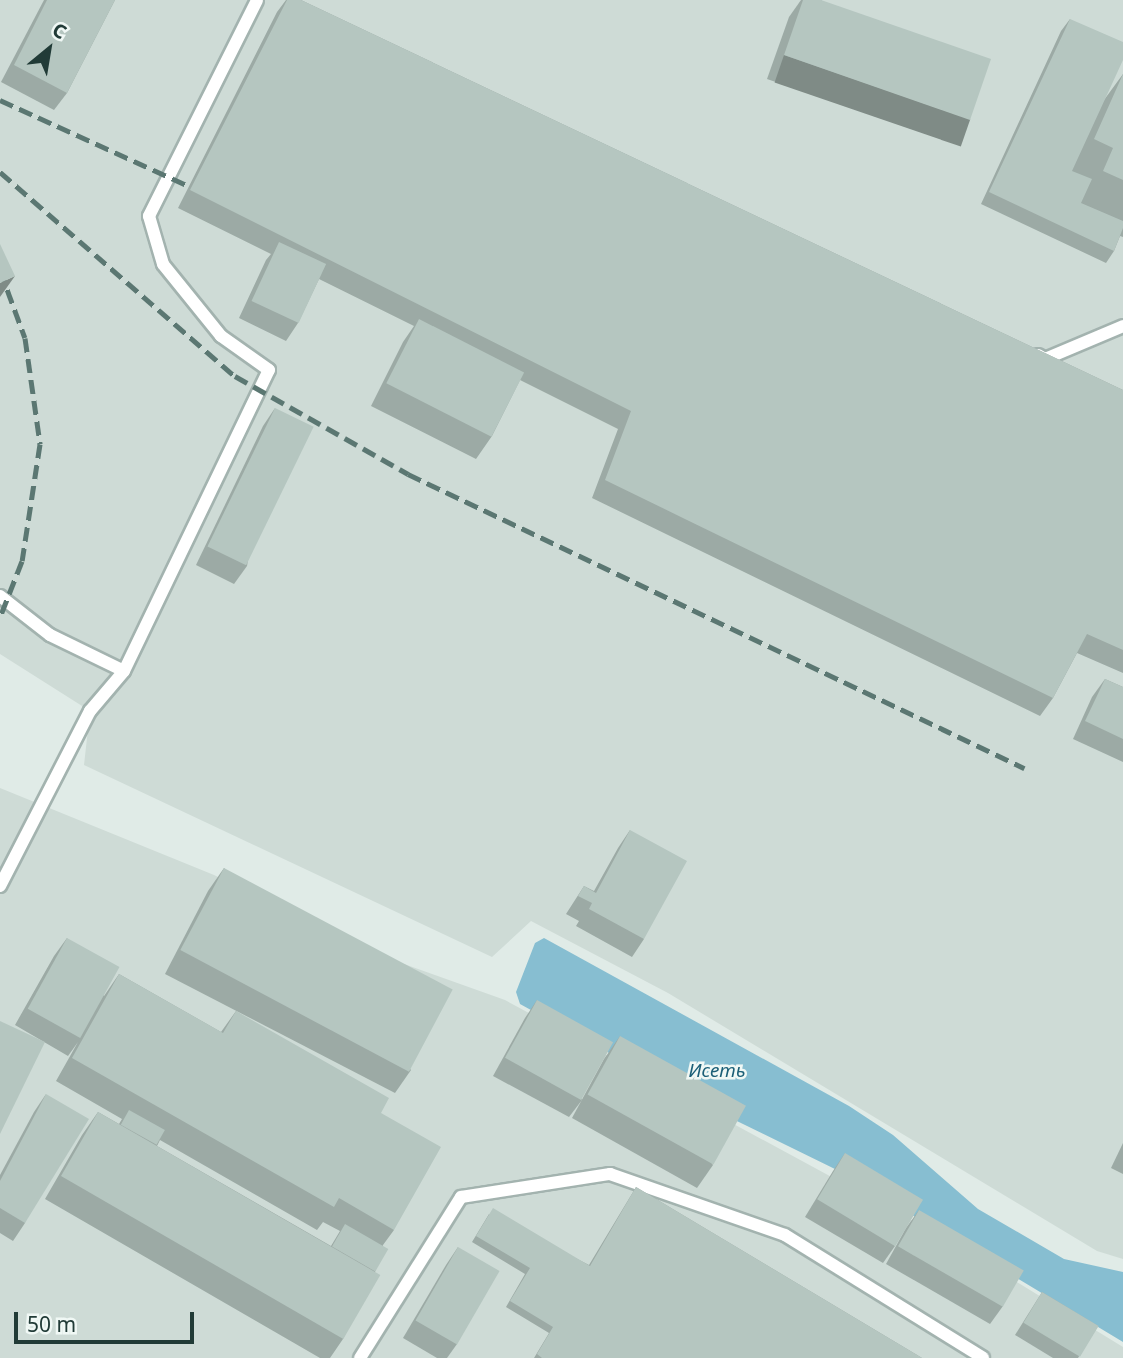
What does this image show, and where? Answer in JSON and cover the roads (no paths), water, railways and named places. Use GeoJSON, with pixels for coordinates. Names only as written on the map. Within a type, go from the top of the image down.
{"type":"FeatureCollection","features":[{"type":"Feature","properties":{"kind":"lane"},"geometry":{"type":"LineString","coordinates":[[0,886],[90,711],[124,671],[269,370],[222,336],[163,264],[149,216],[257,0]]}},
{"type":"Feature","properties":{"kind":"lane"},"geometry":{"type":"LineString","coordinates":[[1021,347],[1045,359],[1123,326]]}},
{"type":"Feature","properties":{"kind":"lane"},"geometry":{"type":"LineString","coordinates":[[0,596],[50,635],[124,671]]}},
{"type":"Feature","properties":{"kind":"lane"},"geometry":{"type":"LineString","coordinates":[[360,1358],[461,1197],[610,1174],[785,1235],[983,1358]]}},
{"type":"Feature","properties":{"kind":"water","name":"Исеть"},"geometry":{"type":"Polygon","coordinates":[[[544,938],[849,1106],[893,1135],[978,1209],[1064,1259],[1123,1272],[1123,1342],[839,1171],[702,1104],[520,1004],[516,992],[535,943],[544,938]]]}},
{"type":"Feature","properties":{"kind":"railway"},"geometry":{"type":"LineString","coordinates":[[0,100],[189,186]]}},
{"type":"Feature","properties":{"kind":"railway"},"geometry":{"type":"LineString","coordinates":[[0,172],[235,376],[408,474],[1024,768]]}},
{"type":"Feature","properties":{"kind":"railway"},"geometry":{"type":"LineString","coordinates":[[0,270],[25,338],[40,444],[22,561],[0,617]]}}]}
